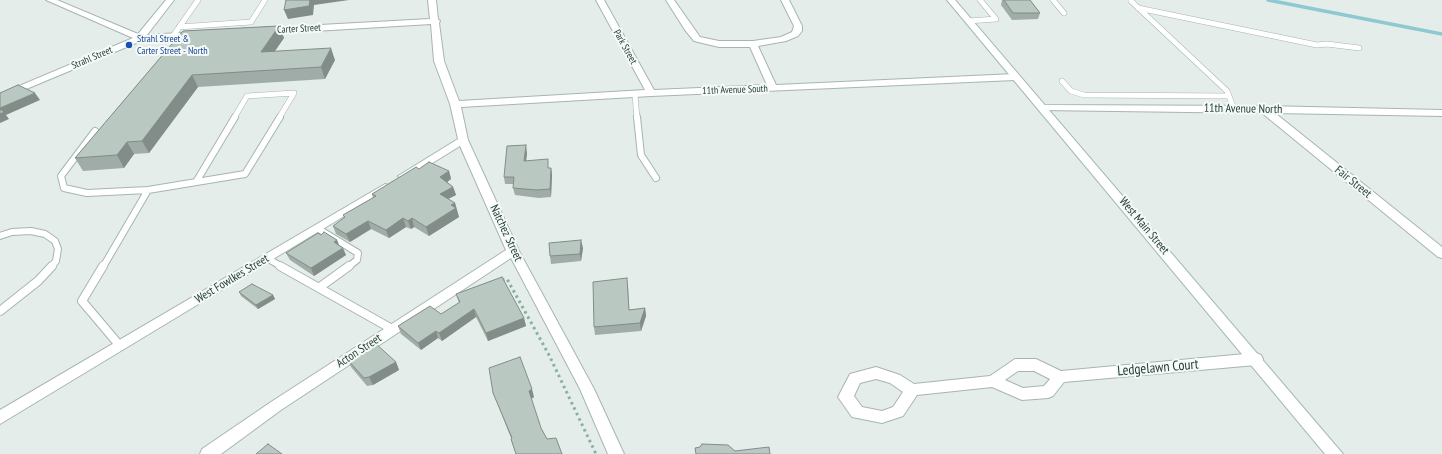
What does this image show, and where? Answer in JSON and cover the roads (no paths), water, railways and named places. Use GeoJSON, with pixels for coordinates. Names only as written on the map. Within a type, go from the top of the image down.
{"type":"FeatureCollection","features":[{"type":"Feature","properties":{"kind":"street"},"geometry":{"type":"LineString","coordinates":[[50,0],[140,38],[228,33]]}},
{"type":"Feature","properties":{"kind":"street","name":"Strahl Street"},"geometry":{"type":"LineString","coordinates":[[0,97],[140,38],[170,0]]}},
{"type":"Feature","properties":{"kind":"street","name":"Natchez Street"},"geometry":{"type":"LineString","coordinates":[[432,0],[436,21],[439,61],[455,104],[463,140],[513,251],[587,389],[616,454]]}},
{"type":"Feature","properties":{"kind":"street","name":"Park Street"},"geometry":{"type":"LineString","coordinates":[[600,0],[651,93]]}},
{"type":"Feature","properties":{"kind":"street"},"geometry":{"type":"LineString","coordinates":[[670,0],[689,30],[697,39],[719,44],[753,44],[783,39],[796,34],[798,31],[798,26],[785,0]]}},
{"type":"Feature","properties":{"kind":"street","name":"West Main Street"},"geometry":{"type":"LineString","coordinates":[[951,0],[1015,77],[1044,108],[1335,454]]}},
{"type":"Feature","properties":{"kind":"street","name":"Carter Street"},"geometry":{"type":"LineString","coordinates":[[252,31],[436,21]]}},
{"type":"Feature","properties":{"kind":"street"},"geometry":{"type":"LineString","coordinates":[[753,44],[773,89]]}},
{"type":"Feature","properties":{"kind":"street","name":"11th Avenue South"},"geometry":{"type":"LineString","coordinates":[[455,104],[651,93],[773,89],[1015,77]]}},
{"type":"Feature","properties":{"kind":"street","name":"11th Avenue North"},"geometry":{"type":"LineString","coordinates":[[1044,108],[1234,108],[1442,113]]}},
{"type":"Feature","properties":{"kind":"street","name":"Fair Street"},"geometry":{"type":"LineString","coordinates":[[1264,109],[1442,254]]}},
{"type":"Feature","properties":{"kind":"street","name":"West Fowlkes Street"},"geometry":{"type":"LineString","coordinates":[[0,418],[463,140]]}},
{"type":"Feature","properties":{"kind":"street","name":"Acton Street"},"geometry":{"type":"LineString","coordinates":[[208,454],[276,406],[513,251]]}},
{"type":"Feature","properties":{"kind":"street","name":"Ledgelawn Court"},"geometry":{"type":"LineString","coordinates":[[1060,377],[1256,359]]}},
{"type":"Feature","properties":{"kind":"street"},"geometry":{"type":"LineString","coordinates":[[912,390],[993,381],[1015,365],[1036,365],[1060,377],[1048,392],[1022,394],[993,381]]}},
{"type":"Feature","properties":{"kind":"lane"},"geometry":{"type":"LineString","coordinates":[[173,36],[198,0]]}},
{"type":"Feature","properties":{"kind":"lane"},"geometry":{"type":"LineString","coordinates":[[179,27],[250,22],[265,0]]}},
{"type":"Feature","properties":{"kind":"lane"},"geometry":{"type":"LineString","coordinates":[[968,20],[996,19],[980,0]]}},
{"type":"Feature","properties":{"kind":"lane"},"geometry":{"type":"LineString","coordinates":[[1053,0],[1064,13]]}},
{"type":"Feature","properties":{"kind":"lane"},"geometry":{"type":"LineString","coordinates":[[1131,0],[1227,91],[1234,108]]}},
{"type":"Feature","properties":{"kind":"lane"},"geometry":{"type":"LineString","coordinates":[[1138,8],[1317,46],[1327,44],[1359,48]]}},
{"type":"Feature","properties":{"kind":"lane"},"geometry":{"type":"LineString","coordinates":[[1062,81],[1071,91],[1084,94],[1229,96]]}},
{"type":"Feature","properties":{"kind":"lane"},"geometry":{"type":"LineString","coordinates":[[95,131],[61,176],[64,188],[87,193],[148,190],[245,174],[294,92],[247,96],[196,182]]}},
{"type":"Feature","properties":{"kind":"lane"},"geometry":{"type":"LineString","coordinates":[[634,95],[641,155],[656,178]]}},
{"type":"Feature","properties":{"kind":"lane"},"geometry":{"type":"LineString","coordinates":[[120,346],[82,300],[148,190]]}},
{"type":"Feature","properties":{"kind":"lane"},"geometry":{"type":"LineString","coordinates":[[317,228],[358,253],[357,260],[320,287]]}},
{"type":"Feature","properties":{"kind":"lane"},"geometry":{"type":"LineString","coordinates":[[0,236],[12,232],[31,231],[45,234],[55,241],[58,249],[56,261],[38,281],[0,310]]}},
{"type":"Feature","properties":{"kind":"lane"},"geometry":{"type":"LineString","coordinates":[[267,258],[392,329]]}},
{"type":"Feature","properties":{"kind":"waterway"},"geometry":{"type":"LineString","coordinates":[[1268,0],[1442,34]]}},
{"type":"Feature","properties":{"kind":"place","name":"Strahl Street & Carter Street - North"},"geometry":{"type":"Point","coordinates":[129,45]}}]}
